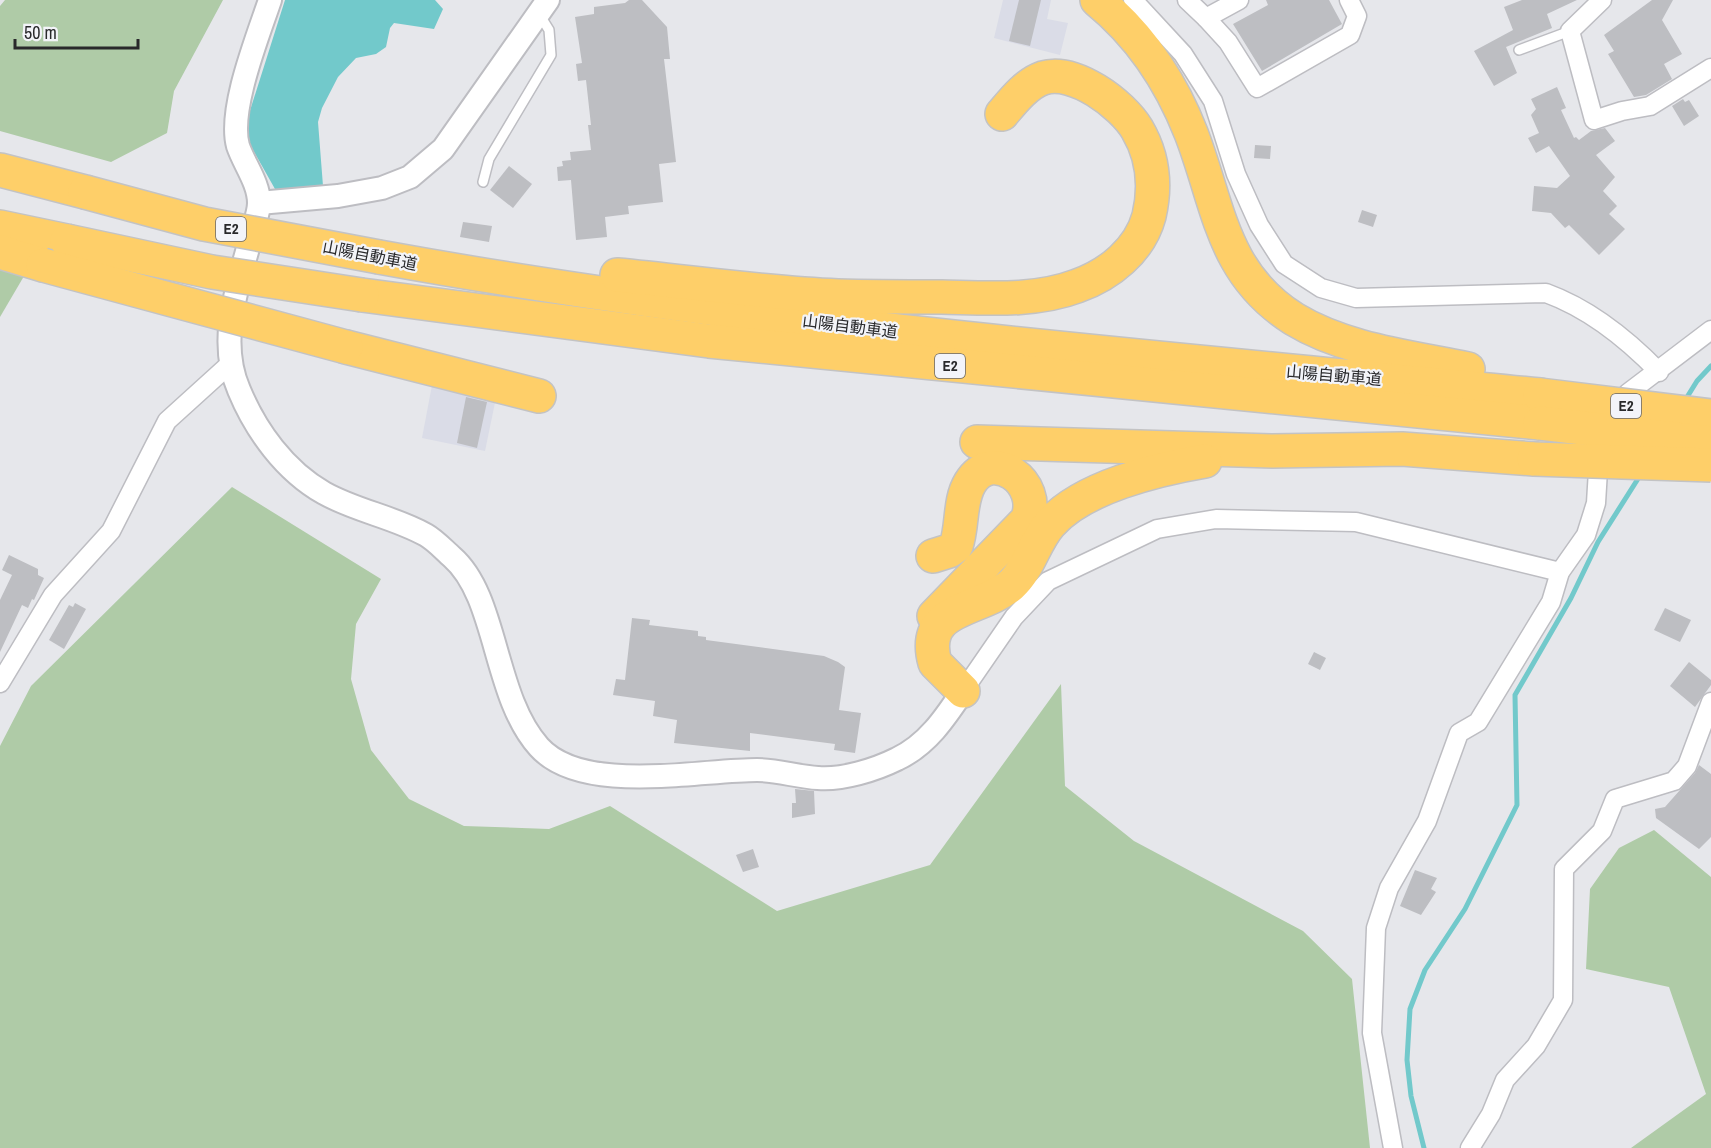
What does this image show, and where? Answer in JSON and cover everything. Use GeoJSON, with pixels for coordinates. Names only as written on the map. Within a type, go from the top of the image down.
{"type":"FeatureCollection","features":[{"type":"Feature","properties":{"kind":"highway"},"geometry":{"type":"LineString","coordinates":[[1097,0],[1138,40],[1174,96],[1201,162],[1223,233],[1233,256],[1246,276],[1277,307],[1296,320],[1330,336],[1541,401]]}},
{"type":"Feature","properties":{"kind":"highway"},"geometry":{"type":"LineString","coordinates":[[379,257],[442,258],[837,296],[1023,297],[1060,291],[1099,277],[1119,262],[1135,244],[1147,224],[1153,201],[1154,180],[1144,141],[1120,108],[1082,83],[1062,77],[1043,78],[1028,87],[1002,114]]}},
{"type":"Feature","properties":{"kind":"highway","name":"山陽自動車道"},"geometry":{"type":"LineString","coordinates":[[0,170],[204,224],[496,278],[876,330],[1541,401],[1711,443]]}},
{"type":"Feature","properties":{"kind":"highway","name":"山陽自動車道"},"geometry":{"type":"LineString","coordinates":[[0,227],[212,272],[362,295],[709,341],[1635,407],[1711,416]]}},
{"type":"Feature","properties":{"kind":"highway"},"geometry":{"type":"LineString","coordinates":[[0,252],[346,347],[539,396]]}},
{"type":"Feature","properties":{"kind":"highway"},"geometry":{"type":"LineString","coordinates":[[977,442],[1272,451],[1402,449],[1534,459],[1711,465]]}},
{"type":"Feature","properties":{"kind":"highway"},"geometry":{"type":"LineString","coordinates":[[1048,504],[1149,473],[1183,465],[1272,451]]}},
{"type":"Feature","properties":{"kind":"highway"},"geometry":{"type":"LineString","coordinates":[[933,556],[950,551],[956,546],[968,484],[979,473],[993,469],[1011,472],[1048,504],[1050,524],[1011,559],[1013,584],[993,598],[948,616],[937,628],[932,646],[935,663],[963,692]]}},
{"type":"Feature","properties":{"kind":"street"},"geometry":{"type":"LineString","coordinates":[[270,0],[238,105],[237,143],[251,175],[259,203],[230,320],[231,363],[238,389],[260,429],[291,471],[326,494],[426,535],[456,561],[475,588],[522,727],[542,751],[571,769],[620,776],[760,770],[822,779],[861,772],[899,759],[935,732],[1014,617],[1048,581],[1157,529],[1216,519],[1356,522],[1560,572]]}},
{"type":"Feature","properties":{"kind":"street"},"geometry":{"type":"LineString","coordinates":[[1133,0],[1183,54],[1213,101],[1236,174],[1259,225],[1284,264],[1321,288],[1356,298],[1546,293],[1570,302],[1634,346],[1659,372]]}},
{"type":"Feature","properties":{"kind":"street"},"geometry":{"type":"LineString","coordinates":[[1186,0],[1228,42],[1257,88],[1350,35],[1357,16],[1349,0]]}},
{"type":"Feature","properties":{"kind":"street"},"geometry":{"type":"LineString","coordinates":[[1206,18],[1239,0]]}},
{"type":"Feature","properties":{"kind":"street"},"geometry":{"type":"LineString","coordinates":[[1602,0],[1570,31],[1594,120],[1622,111],[1650,106],[1711,68]]}},
{"type":"Feature","properties":{"kind":"street"},"geometry":{"type":"LineString","coordinates":[[259,203],[360,192],[382,188],[410,177],[443,149],[543,6]]}},
{"type":"Feature","properties":{"kind":"street"},"geometry":{"type":"LineString","coordinates":[[1393,1148],[1372,1033],[1376,928],[1389,888],[1427,821],[1459,733],[1478,722],[1551,602],[1560,572],[1586,535],[1596,503],[1599,440],[1628,393],[1659,372],[1711,330]]}},
{"type":"Feature","properties":{"kind":"street"},"geometry":{"type":"LineString","coordinates":[[0,683],[53,595],[111,531],[167,421],[231,363]]}},
{"type":"Feature","properties":{"kind":"street"},"geometry":{"type":"LineString","coordinates":[[1598,472],[1711,482]]}},
{"type":"Feature","properties":{"kind":"street"},"geometry":{"type":"LineString","coordinates":[[1470,1148],[1491,1114],[1505,1080],[1536,1046],[1563,1000],[1563,869],[1602,831],[1615,799],[1674,781],[1687,766],[1711,702]]}},
{"type":"Feature","properties":{"kind":"lane"},"geometry":{"type":"LineString","coordinates":[[483,182],[489,159],[551,55],[549,30],[543,6]]}},
{"type":"Feature","properties":{"kind":"lane"},"geometry":{"type":"LineString","coordinates":[[1519,50],[1570,31]]}},
{"type":"Feature","properties":{"kind":"shaded area"},"geometry":{"type":"Polygon","coordinates":[[[1003,0],[1051,0],[1047,19],[1068,23],[1060,55],[994,38],[1003,0]]]}},
{"type":"Feature","properties":{"kind":"shaded area"},"geometry":{"type":"Polygon","coordinates":[[[433,380],[497,393],[485,451],[422,438],[433,380]]]}},
{"type":"Feature","properties":{"kind":"green space"},"geometry":{"type":"Polygon","coordinates":[[[5,0],[223,0],[174,91],[167,133],[111,162],[0,131],[0,6],[5,0]]]}},
{"type":"Feature","properties":{"kind":"green space"},"geometry":{"type":"Polygon","coordinates":[[[0,264],[27,271],[0,317],[0,264]]]}},
{"type":"Feature","properties":{"kind":"green space"},"geometry":{"type":"Polygon","coordinates":[[[232,487],[381,579],[356,624],[351,679],[371,750],[409,799],[464,826],[549,829],[610,806],[777,911],[930,865],[1061,684],[1065,786],[1134,841],[1303,931],[1352,979],[1370,1148],[0,1148],[0,746],[31,686],[232,487]]]}},
{"type":"Feature","properties":{"kind":"green space"},"geometry":{"type":"Polygon","coordinates":[[[1654,830],[1711,877],[1711,1148],[1631,1148],[1706,1094],[1669,987],[1586,969],[1590,889],[1619,848],[1654,830]]]}},
{"type":"Feature","properties":{"kind":"water"},"geometry":{"type":"Polygon","coordinates":[[[285,0],[435,0],[443,9],[434,29],[394,23],[390,28],[386,47],[376,54],[356,58],[338,77],[322,108],[318,122],[323,186],[293,190],[275,189],[249,143],[247,120],[285,0]]]}},
{"type":"Feature","properties":{"kind":"building"},"geometry":{"type":"Polygon","coordinates":[[[629,0],[642,0],[667,27],[670,59],[664,59],[676,162],[659,164],[663,202],[628,206],[629,214],[605,217],[607,237],[576,240],[571,180],[558,181],[557,167],[563,166],[562,161],[571,160],[570,152],[591,150],[586,80],[578,81],[576,64],[582,63],[575,17],[594,14],[594,7],[625,3],[629,0]]]}},
{"type":"Feature","properties":{"kind":"building"},"geometry":{"type":"Polygon","coordinates":[[[1019,0],[1041,0],[1030,46],[1009,41],[1019,0]]]}},
{"type":"Feature","properties":{"kind":"building"},"geometry":{"type":"Polygon","coordinates":[[[1266,0],[1329,0],[1342,24],[1262,71],[1233,24],[1268,5],[1266,0]]]}},
{"type":"Feature","properties":{"kind":"building"},"geometry":{"type":"Polygon","coordinates":[[[1522,0],[1577,0],[1547,14],[1552,28],[1506,47],[1517,73],[1494,86],[1474,51],[1513,30],[1504,7],[1522,0]]]}},
{"type":"Feature","properties":{"kind":"building"},"geometry":{"type":"Polygon","coordinates":[[[1652,0],[1673,0],[1662,20],[1682,54],[1664,64],[1672,79],[1646,95],[1634,97],[1608,54],[1614,51],[1604,35],[1652,0]]]}},
{"type":"Feature","properties":{"kind":"building"},"geometry":{"type":"Polygon","coordinates":[[[1557,87],[1566,108],[1561,110],[1574,138],[1579,140],[1591,131],[1605,128],[1615,141],[1596,155],[1615,177],[1603,191],[1617,206],[1609,214],[1625,229],[1599,255],[1569,225],[1565,228],[1551,213],[1532,211],[1534,186],[1557,188],[1570,176],[1549,146],[1536,153],[1528,138],[1539,133],[1531,115],[1536,109],[1531,99],[1557,87]]]}},
{"type":"Feature","properties":{"kind":"building"},"geometry":{"type":"Polygon","coordinates":[[[1683,99],[1685,102],[1689,100],[1699,116],[1684,126],[1672,106],[1683,99]]]}},
{"type":"Feature","properties":{"kind":"building"},"geometry":{"type":"Polygon","coordinates":[[[1255,145],[1271,146],[1270,159],[1254,158],[1255,145]]]}},
{"type":"Feature","properties":{"kind":"building"},"geometry":{"type":"Polygon","coordinates":[[[509,166],[532,184],[513,208],[490,190],[509,166]]]}},
{"type":"Feature","properties":{"kind":"building"},"geometry":{"type":"Polygon","coordinates":[[[1362,210],[1377,215],[1373,227],[1358,222],[1362,210]]]}},
{"type":"Feature","properties":{"kind":"building"},"geometry":{"type":"Polygon","coordinates":[[[463,222],[492,226],[489,242],[460,237],[463,222]]]}},
{"type":"Feature","properties":{"kind":"building"},"geometry":{"type":"Polygon","coordinates":[[[466,397],[487,402],[477,448],[457,443],[466,397]]]}},
{"type":"Feature","properties":{"kind":"building"},"geometry":{"type":"Polygon","coordinates":[[[9,555],[38,569],[38,575],[44,578],[28,608],[22,605],[0,652],[0,600],[12,575],[2,570],[9,555]]]}},
{"type":"Feature","properties":{"kind":"building"},"geometry":{"type":"Polygon","coordinates":[[[75,603],[86,609],[64,649],[49,640],[69,605],[73,607],[75,603]]]}},
{"type":"Feature","properties":{"kind":"building"},"geometry":{"type":"Polygon","coordinates":[[[1665,608],[1691,620],[1680,642],[1654,630],[1665,608]]]}},
{"type":"Feature","properties":{"kind":"building"},"geometry":{"type":"Polygon","coordinates":[[[632,618],[650,620],[649,625],[698,631],[698,636],[706,637],[706,640],[824,656],[838,662],[845,667],[839,710],[861,713],[855,753],[834,750],[835,744],[750,733],[750,751],[674,743],[677,720],[653,716],[655,701],[613,695],[616,679],[625,680],[632,618]]]}},
{"type":"Feature","properties":{"kind":"building"},"geometry":{"type":"Polygon","coordinates":[[[1314,652],[1326,658],[1320,670],[1308,664],[1314,652]]]}},
{"type":"Feature","properties":{"kind":"building"},"geometry":{"type":"Polygon","coordinates":[[[1689,662],[1711,680],[1711,685],[1695,707],[1670,686],[1689,662]]]}},
{"type":"Feature","properties":{"kind":"building"},"geometry":{"type":"Polygon","coordinates":[[[1699,765],[1711,774],[1711,837],[1699,849],[1656,818],[1655,809],[1665,807],[1695,773],[1699,765]]]}},
{"type":"Feature","properties":{"kind":"building"},"geometry":{"type":"Polygon","coordinates":[[[795,789],[814,791],[815,814],[792,818],[792,803],[796,803],[795,789]]]}},
{"type":"Feature","properties":{"kind":"building"},"geometry":{"type":"Polygon","coordinates":[[[753,849],[759,867],[743,872],[736,855],[753,849]]]}},
{"type":"Feature","properties":{"kind":"building"},"geometry":{"type":"Polygon","coordinates":[[[1415,870],[1437,878],[1431,889],[1436,892],[1421,915],[1400,906],[1415,870]]]}},
{"type":"Feature","properties":{"kind":"waterway"},"geometry":{"type":"LineString","coordinates":[[1684,402],[1697,381],[1711,366]]}},
{"type":"Feature","properties":{"kind":"waterway"},"geometry":{"type":"LineString","coordinates":[[1424,1148],[1411,1096],[1407,1060],[1410,1009],[1425,970],[1465,909],[1517,805],[1515,695],[1571,598],[1598,542],[1641,474]]}}]}
